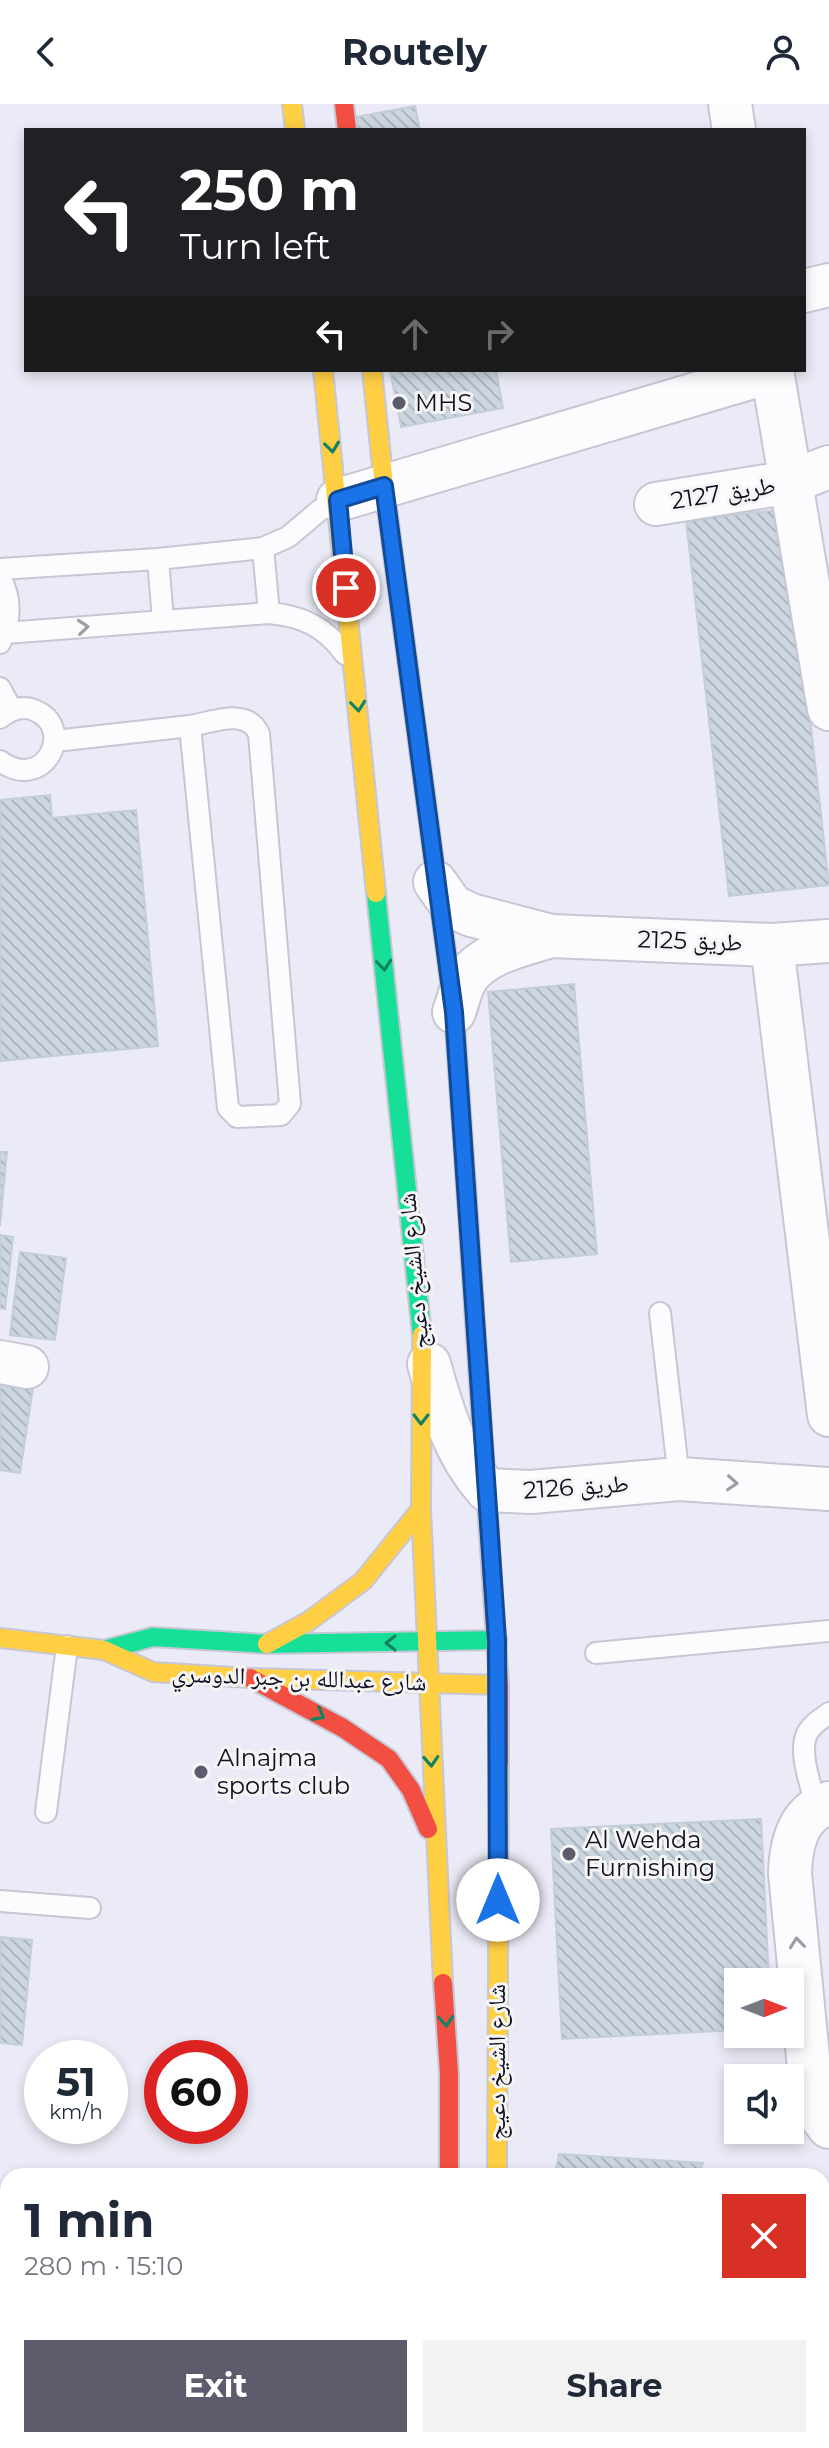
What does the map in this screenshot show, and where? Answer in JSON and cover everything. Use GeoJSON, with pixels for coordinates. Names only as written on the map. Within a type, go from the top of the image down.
{"type":"FeatureCollection","features":[{"type":"Feature","properties":{"kind":"main road"},"geometry":{"type":"LineString","coordinates":[[292,104],[295,128]]}},
{"type":"Feature","properties":{"kind":"main road"},"geometry":{"type":"LineString","coordinates":[[344,104],[347,128]]}},
{"type":"Feature","properties":{"kind":"main road","name":"شارع الشيخ دعيج"},"geometry":{"type":"LineString","coordinates":[[323,372],[422,1340],[421,1509],[435,1845],[449,2073],[449,2168]]}},
{"type":"Feature","properties":{"kind":"main road","name":"شارع الشيخ دعيج"},"geometry":{"type":"LineString","coordinates":[[372,372],[384,486],[454,1012],[499,1685],[497,2168]]}},
{"type":"Feature","properties":{"kind":"main road"},"geometry":{"type":"LineString","coordinates":[[267,1644],[309,1621],[363,1581],[421,1509]]}},
{"type":"Feature","properties":{"kind":"main road","name":"شارع عبدالله بن جبر الدوسري"},"geometry":{"type":"LineString","coordinates":[[104,1650],[153,1637],[267,1644],[497,1640]]}},
{"type":"Feature","properties":{"kind":"main road","name":"شارع عبدالله بن جبر الدوسري"},"geometry":{"type":"LineString","coordinates":[[0,1638],[104,1650],[153,1672],[499,1685]]}},
{"type":"Feature","properties":{"kind":"main road"},"geometry":{"type":"LineString","coordinates":[[250,1678],[343,1728],[389,1759],[411,1790],[435,1845]]}},
{"type":"Feature","properties":{"kind":"street"},"geometry":{"type":"LineString","coordinates":[[730,104],[734,128]]}},
{"type":"Feature","properties":{"kind":"street"},"geometry":{"type":"LineString","coordinates":[[806,291],[829,285]]}},
{"type":"Feature","properties":{"kind":"street"},"geometry":{"type":"LineString","coordinates":[[338,500],[769,372]]}},
{"type":"Feature","properties":{"kind":"street"},"geometry":{"type":"LineString","coordinates":[[772,372],[810,474]]}},
{"type":"Feature","properties":{"kind":"street","name":"طريق 2127"},"geometry":{"type":"LineString","coordinates":[[656,504],[810,474],[829,709]]}},
{"type":"Feature","properties":{"kind":"street","name":"طريق 2125"},"geometry":{"type":"LineString","coordinates":[[435,882],[452,906],[471,915],[551,936],[772,945],[829,941]]}},
{"type":"Feature","properties":{"kind":"street","name":"طريق 2125"},"geometry":{"type":"LineString","coordinates":[[454,1012],[466,979],[480,964],[551,936]]}},
{"type":"Feature","properties":{"kind":"street"},"geometry":{"type":"LineString","coordinates":[[772,945],[829,1415]]}},
{"type":"Feature","properties":{"kind":"street","name":"طريق 2126"},"geometry":{"type":"LineString","coordinates":[[422,1340],[447,1425],[457,1447],[487,1490],[531,1492],[679,1479],[829,1489]]}},
{"type":"Feature","properties":{"kind":"street"},"geometry":{"type":"LineString","coordinates":[[822,1805],[799,1826],[790,1849],[790,1873],[811,2088],[815,2109],[829,2127]]}},
{"type":"Feature","properties":{"kind":"lane"},"geometry":{"type":"LineString","coordinates":[[0,569],[158,559],[263,548],[288,537],[320,510],[338,500]]}},
{"type":"Feature","properties":{"kind":"lane"},"geometry":{"type":"LineString","coordinates":[[263,548],[269,613]]}},
{"type":"Feature","properties":{"kind":"lane"},"geometry":{"type":"LineString","coordinates":[[158,559],[163,620]]}},
{"type":"Feature","properties":{"kind":"lane"},"geometry":{"type":"LineString","coordinates":[[0,578],[8,599],[9,617],[3,638],[163,620],[269,613],[292,615],[314,624],[332,637],[346,655],[355,676]]}},
{"type":"Feature","properties":{"kind":"lane"},"geometry":{"type":"LineString","coordinates":[[0,688],[6,714],[24,707],[36,711],[53,728],[55,741],[52,753],[34,769],[22,771],[0,761]]}},
{"type":"Feature","properties":{"kind":"lane"},"geometry":{"type":"LineString","coordinates":[[55,741],[243,717],[254,723],[259,734],[290,1104],[281,1115],[237,1117],[228,1108],[190,726]]}},
{"type":"Feature","properties":{"kind":"lane"},"geometry":{"type":"LineString","coordinates":[[660,1313],[679,1479]]}},
{"type":"Feature","properties":{"kind":"lane"},"geometry":{"type":"LineString","coordinates":[[596,1653],[829,1631]]}},
{"type":"Feature","properties":{"kind":"lane"},"geometry":{"type":"LineString","coordinates":[[46,1812],[67,1646]]}},
{"type":"Feature","properties":{"kind":"lane"},"geometry":{"type":"LineString","coordinates":[[822,1805],[804,1753],[806,1737],[813,1725],[829,1713]]}},
{"type":"Feature","properties":{"kind":"lane"},"geometry":{"type":"LineString","coordinates":[[0,1901],[90,1908]]}},
{"type":"Feature","properties":{"kind":"building"},"geometry":{"type":"Polygon","coordinates":[[[415,106],[420,128],[358,128],[356,117],[415,106]]]}},
{"type":"Feature","properties":{"kind":"building"},"geometry":{"type":"Polygon","coordinates":[[[390,372],[496,372],[503,408],[401,427],[390,372]]]}},
{"type":"Feature","properties":{"kind":"building"},"geometry":{"type":"Polygon","coordinates":[[[786,509],[829,885],[729,896],[686,520],[786,509]]]}},
{"type":"Feature","properties":{"kind":"building"},"geometry":{"type":"Polygon","coordinates":[[[50,795],[52,818],[136,810],[158,1046],[0,1061],[0,800],[50,795]]]}},
{"type":"Feature","properties":{"kind":"building"},"geometry":{"type":"Polygon","coordinates":[[[574,984],[597,1254],[511,1262],[488,992],[574,984]]]}},
{"type":"Feature","properties":{"kind":"building"},"geometry":{"type":"Polygon","coordinates":[[[0,1152],[7,1152],[0,1226],[0,1152]]]}},
{"type":"Feature","properties":{"kind":"building"},"geometry":{"type":"Polygon","coordinates":[[[0,1235],[13,1237],[5,1309],[0,1308],[0,1235]]]}},
{"type":"Feature","properties":{"kind":"building"},"geometry":{"type":"Polygon","coordinates":[[[20,1252],[66,1258],[55,1340],[10,1335],[20,1252]]]}},
{"type":"Feature","properties":{"kind":"building"},"geometry":{"type":"Polygon","coordinates":[[[0,1383],[33,1388],[20,1473],[0,1470],[0,1383]]]}},
{"type":"Feature","properties":{"kind":"building"},"geometry":{"type":"Polygon","coordinates":[[[761,1819],[768,1968],[724,1968],[724,2031],[562,2039],[551,1829],[761,1819]]]}},
{"type":"Feature","properties":{"kind":"building"},"geometry":{"type":"Polygon","coordinates":[[[0,1937],[32,1940],[22,2045],[0,2043],[0,1937]]]}},
{"type":"Feature","properties":{"kind":"building"},"geometry":{"type":"Polygon","coordinates":[[[559,2154],[703,2163],[701,2168],[556,2168],[559,2154]]]}},
{"type":"Feature","properties":{"kind":"traffic: fast"},"geometry":{"type":"LineString","coordinates":[[415,719],[454,1012],[468,1215]]}},
{"type":"Feature","properties":{"kind":"traffic: fast"},"geometry":{"type":"LineString","coordinates":[[376,893],[422,1335]]}},
{"type":"Feature","properties":{"kind":"traffic: fast"},"geometry":{"type":"LineString","coordinates":[[104,1650],[153,1637],[267,1644],[497,1640]]}},
{"type":"Feature","properties":{"kind":"traffic: slow"},"geometry":{"type":"LineString","coordinates":[[292,104],[295,128]]}},
{"type":"Feature","properties":{"kind":"traffic: slow"},"geometry":{"type":"LineString","coordinates":[[323,372],[376,893]]}},
{"type":"Feature","properties":{"kind":"traffic: slow"},"geometry":{"type":"LineString","coordinates":[[372,372],[415,719]]}},
{"type":"Feature","properties":{"kind":"traffic: slow"},"geometry":{"type":"LineString","coordinates":[[422,1335],[421,1509],[443,1983]]}},
{"type":"Feature","properties":{"kind":"traffic: slow"},"geometry":{"type":"LineString","coordinates":[[267,1644],[309,1621],[363,1581],[421,1509]]}},
{"type":"Feature","properties":{"kind":"traffic: slow"},"geometry":{"type":"LineString","coordinates":[[0,1638],[104,1650],[153,1672],[499,1685]]}},
{"type":"Feature","properties":{"kind":"traffic: slow"},"geometry":{"type":"LineString","coordinates":[[497,2168],[499,1762]]}},
{"type":"Feature","properties":{"kind":"traffic: jam"},"geometry":{"type":"LineString","coordinates":[[344,104],[347,128]]}},
{"type":"Feature","properties":{"kind":"traffic: jam"},"geometry":{"type":"LineString","coordinates":[[468,1215],[499,1685],[499,1762]]}},
{"type":"Feature","properties":{"kind":"traffic: jam"},"geometry":{"type":"LineString","coordinates":[[250,1678],[343,1728],[389,1759],[411,1790],[428,1829]]}},
{"type":"Feature","properties":{"kind":"traffic: jam"},"geometry":{"type":"LineString","coordinates":[[443,1983],[449,2073],[449,2168]]}},
{"type":"Feature","properties":{"kind":"place","name":"MHS"},"geometry":{"type":"Point","coordinates":[399,403]}},
{"type":"Feature","properties":{"kind":"place","name":"Alnajma sports club"},"geometry":{"type":"Point","coordinates":[201,1772]}},
{"type":"Feature","properties":{"kind":"place","name":"Al Wehda Furnishing"},"geometry":{"type":"Point","coordinates":[569,1854]}},
{"type":"Feature","properties":{"kind":"route"},"geometry":{"type":"LineString","coordinates":[[346,588],[338,500],[384,486],[454,1012],[497,1640],[498,1900]]}}]}
